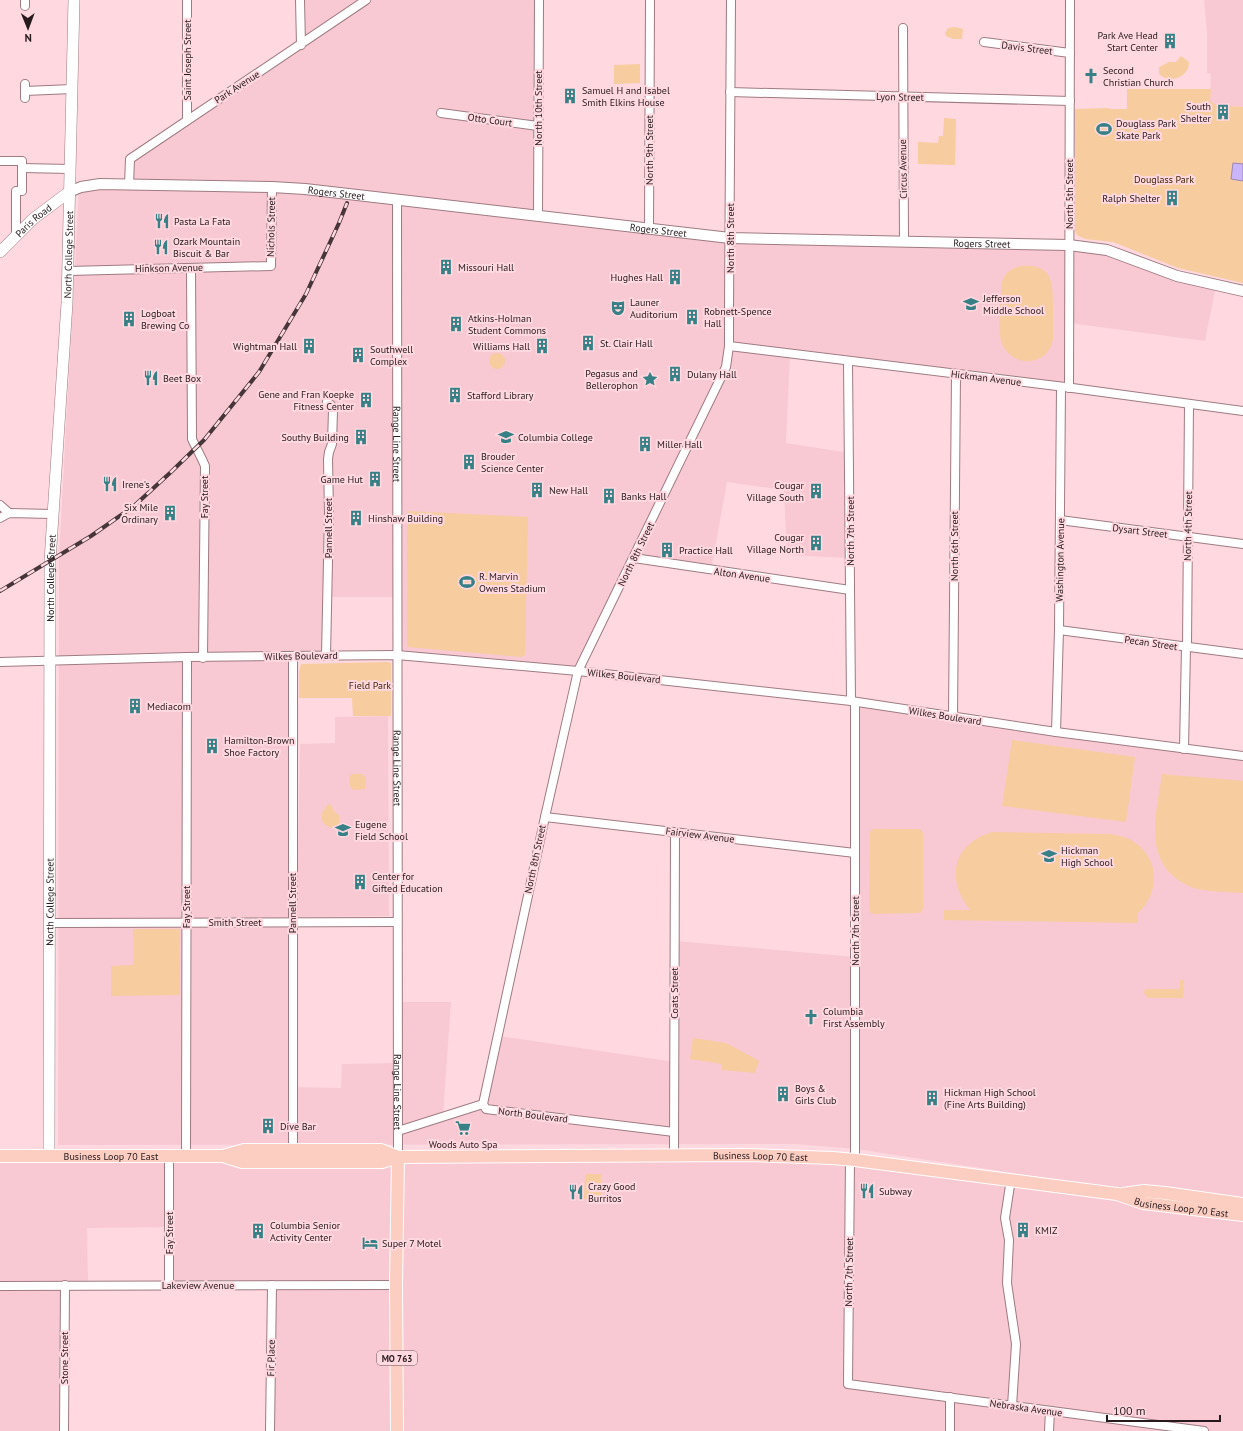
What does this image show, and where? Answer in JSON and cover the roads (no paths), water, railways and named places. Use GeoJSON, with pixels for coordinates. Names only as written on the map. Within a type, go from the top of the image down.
{"type":"FeatureCollection","features":[{"type":"Feature","properties":{"kind":"main road","name":"North College Street"},"geometry":{"type":"LineString","coordinates":[[49,1156],[50,560],[68,271],[74,0]]}},
{"type":"Feature","properties":{"kind":"main road","name":"Paris Road"},"geometry":{"type":"LineString","coordinates":[[0,252],[33,219],[69,192]]}},
{"type":"Feature","properties":{"kind":"main road","name":"Business Loop 70 East"},"geometry":{"type":"LineString","coordinates":[[0,1156],[223,1156],[244,1150],[381,1150],[398,1157]]}},
{"type":"Feature","properties":{"kind":"main road","name":"Business Loop 70 East"},"geometry":{"type":"LineString","coordinates":[[223,1156],[242,1162],[382,1162],[398,1157],[674,1155],[789,1156],[852,1160],[1011,1179],[1121,1194],[1143,1203],[1243,1215]]}},
{"type":"Feature","properties":{"kind":"main road","name":"Range Line Street"},"geometry":{"type":"LineString","coordinates":[[397,1431],[396,1286],[398,1157]]}},
{"type":"Feature","properties":{"kind":"main road","name":"Business Loop 70 East"},"geometry":{"type":"LineString","coordinates":[[1121,1194],[1144,1191],[1243,1204]]}},
{"type":"Feature","properties":{"kind":"street","name":"Saint Joseph Street"},"geometry":{"type":"LineString","coordinates":[[186,0],[187,120]]}},
{"type":"Feature","properties":{"kind":"street"},"geometry":{"type":"LineString","coordinates":[[300,0],[300,45]]}},
{"type":"Feature","properties":{"kind":"street","name":"Park Avenue"},"geometry":{"type":"LineString","coordinates":[[130,185],[130,159],[366,0]]}},
{"type":"Feature","properties":{"kind":"street","name":"North 10th Street"},"geometry":{"type":"LineString","coordinates":[[538,216],[539,0]]}},
{"type":"Feature","properties":{"kind":"street","name":"North 9th Street"},"geometry":{"type":"LineString","coordinates":[[649,229],[650,0]]}},
{"type":"Feature","properties":{"kind":"street","name":"North 8th Street"},"geometry":{"type":"LineString","coordinates":[[483,1104],[578,671],[726,367],[729,346],[730,92],[732,0]]}},
{"type":"Feature","properties":{"kind":"street","name":"North 5th Street"},"geometry":{"type":"LineString","coordinates":[[1065,387],[1069,245],[1070,0]]}},
{"type":"Feature","properties":{"kind":"street","name":"Circus Avenue"},"geometry":{"type":"LineString","coordinates":[[903,28],[902,97],[904,241]]}},
{"type":"Feature","properties":{"kind":"street","name":"Davis Street"},"geometry":{"type":"LineString","coordinates":[[984,42],[1070,53]]}},
{"type":"Feature","properties":{"kind":"street"},"geometry":{"type":"LineString","coordinates":[[25,91],[72,89]]}},
{"type":"Feature","properties":{"kind":"street","name":"Lyon Street"},"geometry":{"type":"LineString","coordinates":[[730,92],[1070,101]]}},
{"type":"Feature","properties":{"kind":"street","name":"Otto Court"},"geometry":{"type":"LineString","coordinates":[[441,113],[538,126]]}},
{"type":"Feature","properties":{"kind":"street"},"geometry":{"type":"LineString","coordinates":[[0,161],[22,161],[22,191],[16,191],[16,235]]}},
{"type":"Feature","properties":{"kind":"street"},"geometry":{"type":"LineString","coordinates":[[22,168],[70,169]]}},
{"type":"Feature","properties":{"kind":"street","name":"Rogers Street"},"geometry":{"type":"LineString","coordinates":[[69,192],[80,187],[100,184],[305,189],[730,238],[1069,245],[1108,250],[1177,276],[1243,292]]}},
{"type":"Feature","properties":{"kind":"street","name":"Nichols Street"},"geometry":{"type":"LineString","coordinates":[[271,266],[272,188]]}},
{"type":"Feature","properties":{"kind":"street","name":"Range Line Street"},"geometry":{"type":"LineString","coordinates":[[397,200],[398,1157]]}},
{"type":"Feature","properties":{"kind":"street","name":"Hinkson Avenue"},"geometry":{"type":"LineString","coordinates":[[68,271],[271,266]]}},
{"type":"Feature","properties":{"kind":"street","name":"Fay Street"},"geometry":{"type":"LineString","coordinates":[[192,268],[192,439],[205,466],[203,658]]}},
{"type":"Feature","properties":{"kind":"street","name":"Hickman Avenue"},"geometry":{"type":"LineString","coordinates":[[729,346],[1065,387],[1243,411]]}},
{"type":"Feature","properties":{"kind":"street","name":"North 7th Street"},"geometry":{"type":"LineString","coordinates":[[848,361],[850,590],[855,853],[848,1384]]}},
{"type":"Feature","properties":{"kind":"street","name":"North 6th Street"},"geometry":{"type":"LineString","coordinates":[[953,717],[956,374]]}},
{"type":"Feature","properties":{"kind":"street","name":"Washington Avenue"},"geometry":{"type":"LineString","coordinates":[[1056,732],[1060,520],[1065,387]]}},
{"type":"Feature","properties":{"kind":"street","name":"Pannell Street"},"geometry":{"type":"LineString","coordinates":[[326,656],[329,513],[328,459],[332,444],[333,410],[331,405],[327,402]]}},
{"type":"Feature","properties":{"kind":"street","name":"North 4th Street"},"geometry":{"type":"LineString","coordinates":[[1184,749],[1190,404]]}},
{"type":"Feature","properties":{"kind":"street"},"geometry":{"type":"LineString","coordinates":[[0,505],[9,513]]}},
{"type":"Feature","properties":{"kind":"street"},"geometry":{"type":"LineString","coordinates":[[0,518],[9,513],[52,514]]}},
{"type":"Feature","properties":{"kind":"street","name":"Dysart Street"},"geometry":{"type":"LineString","coordinates":[[1060,520],[1243,544]]}},
{"type":"Feature","properties":{"kind":"street","name":"Alton Avenue"},"geometry":{"type":"LineString","coordinates":[[634,558],[850,590]]}},
{"type":"Feature","properties":{"kind":"street","name":"Pecan Street"},"geometry":{"type":"LineString","coordinates":[[1059,630],[1243,654]]}},
{"type":"Feature","properties":{"kind":"street","name":"Wilkes Boulevard"},"geometry":{"type":"LineString","coordinates":[[0,662],[398,655],[578,671],[853,702],[1056,732],[1243,756]]}},
{"type":"Feature","properties":{"kind":"street","name":"Pannell Street"},"geometry":{"type":"LineString","coordinates":[[293,656],[293,1150]]}},
{"type":"Feature","properties":{"kind":"street","name":"Fay Street"},"geometry":{"type":"LineString","coordinates":[[186,658],[186,1156]]}},
{"type":"Feature","properties":{"kind":"street","name":"Fairview Avenue"},"geometry":{"type":"LineString","coordinates":[[545,817],[855,853]]}},
{"type":"Feature","properties":{"kind":"street","name":"Coats Street"},"geometry":{"type":"LineString","coordinates":[[674,1155],[675,832]]}},
{"type":"Feature","properties":{"kind":"street","name":"Smith Street"},"geometry":{"type":"LineString","coordinates":[[50,923],[397,922]]}},
{"type":"Feature","properties":{"kind":"street"},"geometry":{"type":"LineString","coordinates":[[398,1131],[483,1104]]}},
{"type":"Feature","properties":{"kind":"street","name":"North Boulevard"},"geometry":{"type":"LineString","coordinates":[[483,1104],[486,1109],[674,1132]]}},
{"type":"Feature","properties":{"kind":"street","name":"Fay Street"},"geometry":{"type":"LineString","coordinates":[[169,1156],[169,1285]]}},
{"type":"Feature","properties":{"kind":"street"},"geometry":{"type":"LineString","coordinates":[[1011,1179],[1005,1218],[1009,1240],[1007,1284],[1016,1344],[1012,1406]]}},
{"type":"Feature","properties":{"kind":"street","name":"Stone Street"},"geometry":{"type":"LineString","coordinates":[[64,1431],[65,1285]]}},
{"type":"Feature","properties":{"kind":"street","name":"Fir Place"},"geometry":{"type":"LineString","coordinates":[[270,1431],[272,1285]]}},
{"type":"Feature","properties":{"kind":"street","name":"Lakeview Avenue"},"geometry":{"type":"LineString","coordinates":[[0,1286],[396,1286]]}},
{"type":"Feature","properties":{"kind":"street","name":"Nebraska Avenue"},"geometry":{"type":"LineString","coordinates":[[848,1384],[1050,1411],[1149,1427],[1204,1431]]}},
{"type":"Feature","properties":{"kind":"street"},"geometry":{"type":"LineString","coordinates":[[950,1397],[950,1431]]}},
{"type":"Feature","properties":{"kind":"street"},"geometry":{"type":"LineString","coordinates":[[1049,1431],[1050,1411]]}},
{"type":"Feature","properties":{"kind":"railway"},"geometry":{"type":"LineString","coordinates":[[0,591],[91,536],[134,506],[204,440],[259,372],[306,294],[347,203]]}},
{"type":"Feature","properties":{"kind":"place","name":"Park Ave Head Start Center"},"geometry":{"type":"Point","coordinates":[1170,41]}},
{"type":"Feature","properties":{"kind":"place","name":"Second Christian Church"},"geometry":{"type":"Point","coordinates":[1091,76]}},
{"type":"Feature","properties":{"kind":"place","name":"Samuel H and Isabel Smith Elkins House"},"geometry":{"type":"Point","coordinates":[570,96]}},
{"type":"Feature","properties":{"kind":"place","name":"South Shelter"},"geometry":{"type":"Point","coordinates":[1223,112]}},
{"type":"Feature","properties":{"kind":"place","name":"Douglass Park Skate Park"},"geometry":{"type":"Point","coordinates":[1104,129]}},
{"type":"Feature","properties":{"kind":"place","name":"Ralph Shelter"},"geometry":{"type":"Point","coordinates":[1172,198]}},
{"type":"Feature","properties":{"kind":"place","name":"Pasta La Fata"},"geometry":{"type":"Point","coordinates":[162,221]}},
{"type":"Feature","properties":{"kind":"place","name":"Ozark Mountain Biscuit & Bar"},"geometry":{"type":"Point","coordinates":[161,247]}},
{"type":"Feature","properties":{"kind":"place","name":"Missouri Hall"},"geometry":{"type":"Point","coordinates":[446,267]}},
{"type":"Feature","properties":{"kind":"place","name":"Hughes Hall"},"geometry":{"type":"Point","coordinates":[675,277]}},
{"type":"Feature","properties":{"kind":"place","name":"Jefferson Middle School"},"geometry":{"type":"Point","coordinates":[971,304]}},
{"type":"Feature","properties":{"kind":"place","name":"Launer Auditorium"},"geometry":{"type":"Point","coordinates":[618,308]}},
{"type":"Feature","properties":{"kind":"place","name":"Robnett-Spence Hall"},"geometry":{"type":"Point","coordinates":[692,317]}},
{"type":"Feature","properties":{"kind":"place","name":"Logboat Brewing Co"},"geometry":{"type":"Point","coordinates":[129,319]}},
{"type":"Feature","properties":{"kind":"place","name":"Atkins-Holman Student Commons"},"geometry":{"type":"Point","coordinates":[456,324]}},
{"type":"Feature","properties":{"kind":"place","name":"St. Clair Hall"},"geometry":{"type":"Point","coordinates":[588,343]}},
{"type":"Feature","properties":{"kind":"place","name":"Wightman Hall"},"geometry":{"type":"Point","coordinates":[309,346]}},
{"type":"Feature","properties":{"kind":"place","name":"Williams Hall"},"geometry":{"type":"Point","coordinates":[542,346]}},
{"type":"Feature","properties":{"kind":"place","name":"Southwell Complex"},"geometry":{"type":"Point","coordinates":[358,355]}},
{"type":"Feature","properties":{"kind":"place","name":"Dulany Hall"},"geometry":{"type":"Point","coordinates":[675,374]}},
{"type":"Feature","properties":{"kind":"place","name":"Beet Box"},"geometry":{"type":"Point","coordinates":[151,378]}},
{"type":"Feature","properties":{"kind":"place","name":"Pegasus and Bellerophon"},"geometry":{"type":"Point","coordinates":[650,379]}},
{"type":"Feature","properties":{"kind":"place","name":"Stafford Library"},"geometry":{"type":"Point","coordinates":[455,395]}},
{"type":"Feature","properties":{"kind":"place","name":"Gene and Fran Koepke Fitness Center"},"geometry":{"type":"Point","coordinates":[366,400]}},
{"type":"Feature","properties":{"kind":"place","name":"Southy Building"},"geometry":{"type":"Point","coordinates":[361,437]}},
{"type":"Feature","properties":{"kind":"place","name":"Columbia College"},"geometry":{"type":"Point","coordinates":[506,437]}},
{"type":"Feature","properties":{"kind":"place","name":"Miller Hall"},"geometry":{"type":"Point","coordinates":[645,444]}},
{"type":"Feature","properties":{"kind":"place","name":"Brouder Science Center"},"geometry":{"type":"Point","coordinates":[469,462]}},
{"type":"Feature","properties":{"kind":"place","name":"Game Hut"},"geometry":{"type":"Point","coordinates":[375,479]}},
{"type":"Feature","properties":{"kind":"place","name":"Irene's"},"geometry":{"type":"Point","coordinates":[110,484]}},
{"type":"Feature","properties":{"kind":"place","name":"New Hall"},"geometry":{"type":"Point","coordinates":[537,490]}},
{"type":"Feature","properties":{"kind":"place","name":"Cougar Village South"},"geometry":{"type":"Point","coordinates":[816,491]}},
{"type":"Feature","properties":{"kind":"place","name":"Banks Hall"},"geometry":{"type":"Point","coordinates":[609,496]}},
{"type":"Feature","properties":{"kind":"place","name":"Six Mile Ordinary"},"geometry":{"type":"Point","coordinates":[170,513]}},
{"type":"Feature","properties":{"kind":"place","name":"Hinshaw Building"},"geometry":{"type":"Point","coordinates":[356,518]}},
{"type":"Feature","properties":{"kind":"place","name":"Cougar Village North"},"geometry":{"type":"Point","coordinates":[816,543]}},
{"type":"Feature","properties":{"kind":"place","name":"Practice Hall"},"geometry":{"type":"Point","coordinates":[667,550]}},
{"type":"Feature","properties":{"kind":"place","name":"R. Marvin Owens Stadium"},"geometry":{"type":"Point","coordinates":[467,582]}},
{"type":"Feature","properties":{"kind":"place","name":"Mediacom"},"geometry":{"type":"Point","coordinates":[135,706]}},
{"type":"Feature","properties":{"kind":"place","name":"Hamilton-Brown Shoe Factory"},"geometry":{"type":"Point","coordinates":[212,746]}},
{"type":"Feature","properties":{"kind":"place","name":"Eugene Field School"},"geometry":{"type":"Point","coordinates":[343,830]}},
{"type":"Feature","properties":{"kind":"place","name":"Hickman High School"},"geometry":{"type":"Point","coordinates":[1049,856]}},
{"type":"Feature","properties":{"kind":"place","name":"Center for Gifted Education"},"geometry":{"type":"Point","coordinates":[360,882]}},
{"type":"Feature","properties":{"kind":"place","name":"Columbia First Assembly"},"geometry":{"type":"Point","coordinates":[811,1017]}},
{"type":"Feature","properties":{"kind":"place","name":"Boys & Girls Club"},"geometry":{"type":"Point","coordinates":[783,1094]}},
{"type":"Feature","properties":{"kind":"place","name":"Hickman High School (Fine Arts Building)"},"geometry":{"type":"Point","coordinates":[932,1098]}},
{"type":"Feature","properties":{"kind":"place","name":"Dive Bar"},"geometry":{"type":"Point","coordinates":[268,1126]}},
{"type":"Feature","properties":{"kind":"place","name":"Woods Auto Spa"},"geometry":{"type":"Point","coordinates":[463,1128]}},
{"type":"Feature","properties":{"kind":"place","name":"Subway"},"geometry":{"type":"Point","coordinates":[867,1191]}},
{"type":"Feature","properties":{"kind":"place","name":"Crazy Good Burritos"},"geometry":{"type":"Point","coordinates":[576,1192]}},
{"type":"Feature","properties":{"kind":"place","name":"KMIZ"},"geometry":{"type":"Point","coordinates":[1023,1230]}},
{"type":"Feature","properties":{"kind":"place","name":"Columbia Senior Activity Center"},"geometry":{"type":"Point","coordinates":[258,1231]}},
{"type":"Feature","properties":{"kind":"place","name":"Super 7 Motel"},"geometry":{"type":"Point","coordinates":[370,1243]}},
{"type":"Feature","properties":{"kind":"park label","name":"Douglass Park"},"geometry":{"type":"Point","coordinates":[1164,179]}},
{"type":"Feature","properties":{"kind":"park label","name":"Field Park"},"geometry":{"type":"Point","coordinates":[370,685]}}]}
